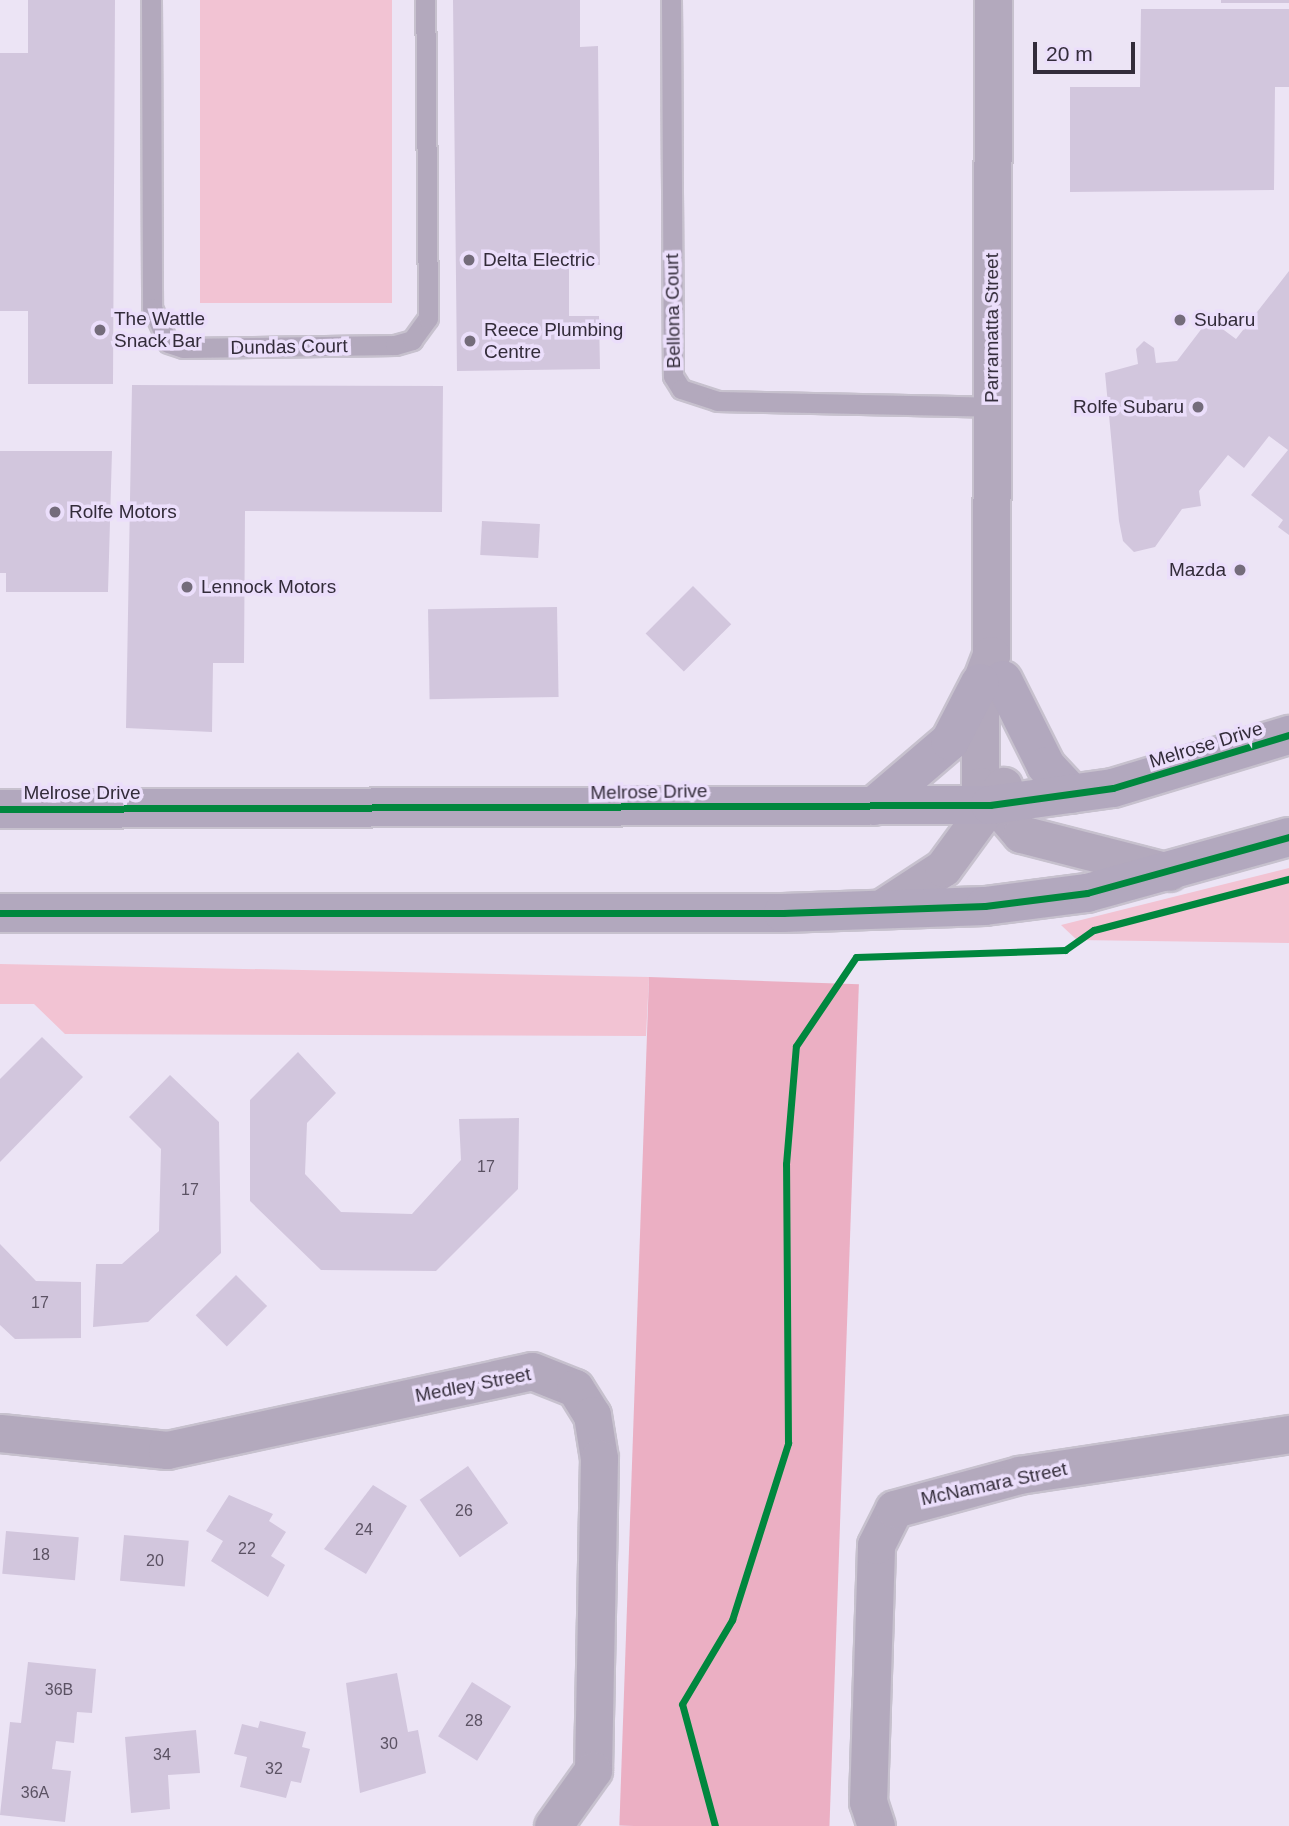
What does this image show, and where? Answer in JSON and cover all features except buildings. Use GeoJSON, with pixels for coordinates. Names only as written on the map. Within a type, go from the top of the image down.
{"type":"FeatureCollection","features":[{"type":"Feature","properties":{"kind":"main road"},"geometry":{"type":"LineString","coordinates":[[874,806],[950,741],[991,673],[1046,766],[1072,794]]}},
{"type":"Feature","properties":{"kind":"main road","name":"Melrose Drive"},"geometry":{"type":"LineString","coordinates":[[0,808],[990,805],[1113,788],[1289,735]]}},
{"type":"Feature","properties":{"kind":"main road"},"geometry":{"type":"LineString","coordinates":[[0,913],[880,909],[985,906],[1087,893],[1289,837]]}},
{"type":"Feature","properties":{"kind":"street","name":"Parramatta Street"},"geometry":{"type":"LineString","coordinates":[[993,0],[991,673],[980,786],[990,805],[1021,834],[1049,846],[1169,872]]}},
{"type":"Feature","properties":{"kind":"street"},"geometry":{"type":"LineString","coordinates":[[880,909],[943,868],[990,805]]}},
{"type":"Feature","properties":{"kind":"street","name":"Medley Street"},"geometry":{"type":"LineString","coordinates":[[0,1433],[167,1450],[532,1371],[575,1388],[592,1415],[599,1458],[593,1770],[553,1826]]}},
{"type":"Feature","properties":{"kind":"street","name":"McNamara Street"},"geometry":{"type":"LineString","coordinates":[[876,1826],[868,1802],[876,1545],[894,1509],[1019,1475],[1289,1434]]}},
{"type":"Feature","properties":{"kind":"lane","name":"Dundas Court"},"geometry":{"type":"LineString","coordinates":[[151,0],[152,308],[168,343],[183,348],[395,345],[412,340],[428,318],[425,0]]}},
{"type":"Feature","properties":{"kind":"lane","name":"Bellona Court"},"geometry":{"type":"LineString","coordinates":[[670,0],[673,376],[681,390],[717,401],[992,407]]}},
{"type":"Feature","properties":{"kind":"shaded area"},"geometry":{"type":"Polygon","coordinates":[[[200,0],[392,0],[392,303],[200,303],[200,0]]]}},
{"type":"Feature","properties":{"kind":"shaded area"},"geometry":{"type":"Polygon","coordinates":[[[1289,868],[1289,943],[1077,940],[1061,925],[1289,868]]]}},
{"type":"Feature","properties":{"kind":"shaded area"},"geometry":{"type":"Polygon","coordinates":[[[0,964],[649,977],[646,1036],[65,1034],[34,1004],[0,1004],[0,964]]]}},
{"type":"Feature","properties":{"kind":"shaded area"},"geometry":{"type":"Polygon","coordinates":[[[649,977],[859,984],[829,1826],[619,1825],[649,977]]]}},
{"type":"Feature","properties":{"kind":"cycle path"},"geometry":{"type":"LineString","coordinates":[[0,809],[990,805],[1113,788],[1289,735]]}},
{"type":"Feature","properties":{"kind":"cycle path"},"geometry":{"type":"LineString","coordinates":[[0,913],[783,913],[985,906],[1087,893],[1289,837]]}},
{"type":"Feature","properties":{"kind":"cycle path"},"geometry":{"type":"LineString","coordinates":[[715,1826],[682,1704],[732,1620],[788,1443],[786,1164],[796,1046],[856,957],[1065,950],[1094,930],[1289,879]]}},
{"type":"Feature","properties":{"kind":"place","name":"Delta Electric"},"geometry":{"type":"Point","coordinates":[469,260]}},
{"type":"Feature","properties":{"kind":"place","name":"Subaru"},"geometry":{"type":"Point","coordinates":[1180,320]}},
{"type":"Feature","properties":{"kind":"place","name":"The Wattle Snack Bar"},"geometry":{"type":"Point","coordinates":[100,330]}},
{"type":"Feature","properties":{"kind":"place","name":"Reece Plumbing Centre"},"geometry":{"type":"Point","coordinates":[470,341]}},
{"type":"Feature","properties":{"kind":"place","name":"Rolfe Subaru"},"geometry":{"type":"Point","coordinates":[1198,407]}},
{"type":"Feature","properties":{"kind":"place","name":"Rolfe Motors"},"geometry":{"type":"Point","coordinates":[55,512]}},
{"type":"Feature","properties":{"kind":"place","name":"Mazda"},"geometry":{"type":"Point","coordinates":[1240,570]}},
{"type":"Feature","properties":{"kind":"place","name":"Lennock Motors"},"geometry":{"type":"Point","coordinates":[187,587]}}]}
